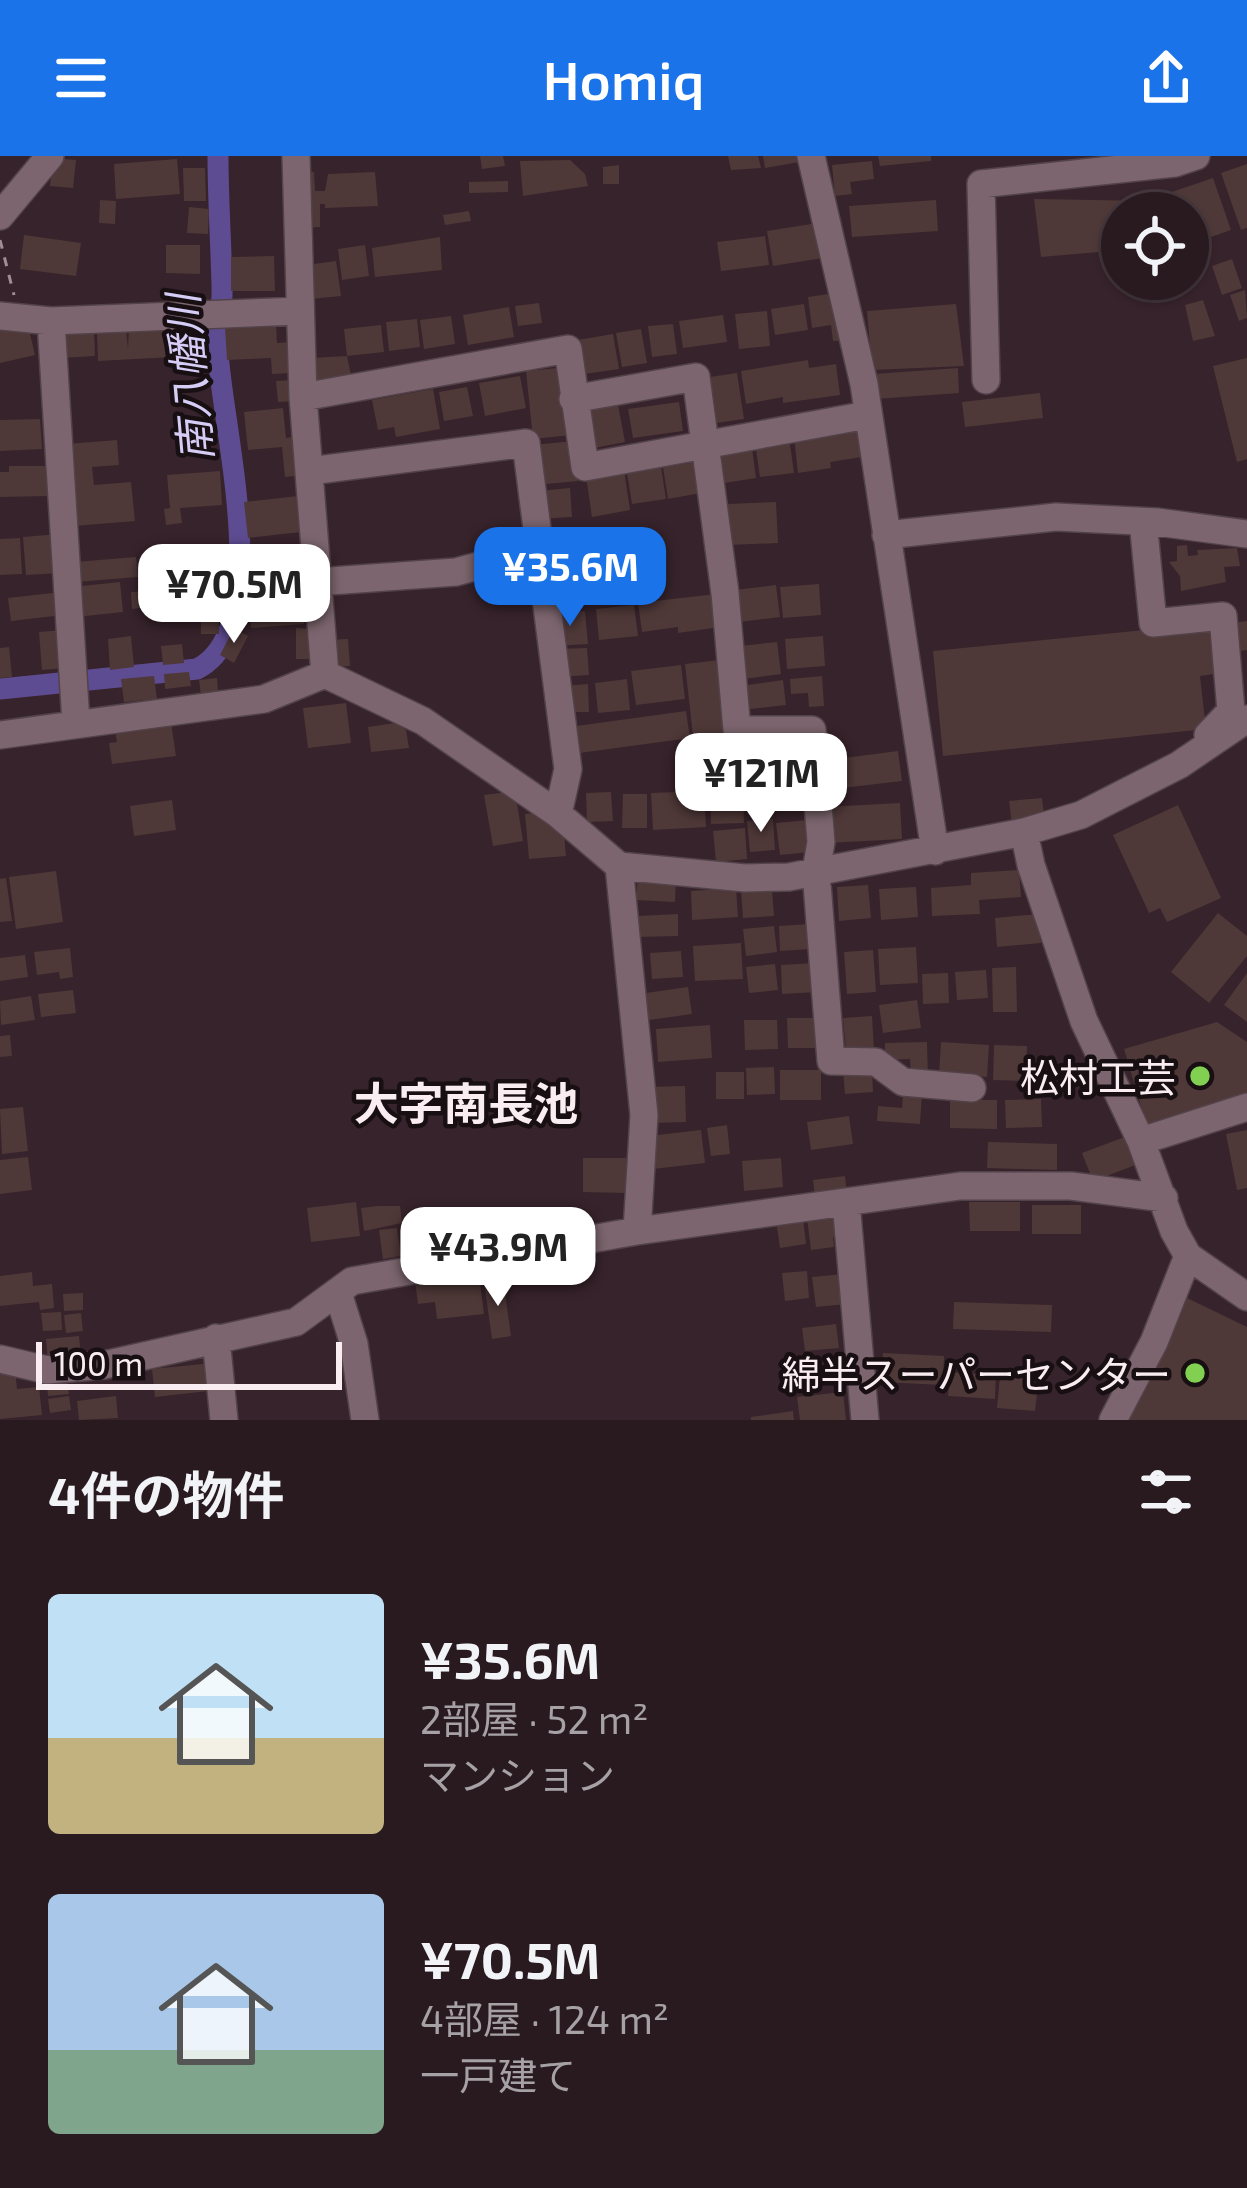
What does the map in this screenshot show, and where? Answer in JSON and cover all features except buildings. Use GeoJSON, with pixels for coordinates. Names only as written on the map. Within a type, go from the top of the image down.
{"type":"FeatureCollection","features":[{"type":"Feature","properties":{"kind":"street"},"geometry":{"type":"LineString","coordinates":[[0,216],[50,156]]}},
{"type":"Feature","properties":{"kind":"street"},"geometry":{"type":"LineString","coordinates":[[296,156],[303,397],[325,674]]}},
{"type":"Feature","properties":{"kind":"street"},"geometry":{"type":"LineString","coordinates":[[811,156],[864,384],[935,851]]}},
{"type":"Feature","properties":{"kind":"street"},"geometry":{"type":"LineString","coordinates":[[986,380],[981,184],[1175,163],[1196,156]]}},
{"type":"Feature","properties":{"kind":"street"},"geometry":{"type":"LineString","coordinates":[[9,317],[51,322],[300,311]]}},
{"type":"Feature","properties":{"kind":"street"},"geometry":{"type":"LineString","coordinates":[[51,322],[76,723]]}},
{"type":"Feature","properties":{"kind":"street"},"geometry":{"type":"LineString","coordinates":[[303,397],[568,349],[585,466],[867,415]]}},
{"type":"Feature","properties":{"kind":"street"},"geometry":{"type":"LineString","coordinates":[[573,399],[696,376],[737,730],[812,730],[821,842],[816,871],[831,1061],[876,1062],[903,1082],[972,1088]]}},
{"type":"Feature","properties":{"kind":"street"},"geometry":{"type":"LineString","coordinates":[[310,471],[526,443],[568,769],[558,814]]}},
{"type":"Feature","properties":{"kind":"street"},"geometry":{"type":"LineString","coordinates":[[886,536],[1056,517],[1247,533]]}},
{"type":"Feature","properties":{"kind":"street"},"geometry":{"type":"LineString","coordinates":[[1157,522],[1144,530],[1153,623],[1223,616],[1239,681],[1231,710],[1179,765]]}},
{"type":"Feature","properties":{"kind":"street"},"geometry":{"type":"LineString","coordinates":[[316,582],[456,572],[540,549]]}},
{"type":"Feature","properties":{"kind":"street"},"geometry":{"type":"LineString","coordinates":[[0,735],[264,699],[325,674],[423,721],[558,814],[620,866],[746,878],[789,877],[935,851],[1081,815],[1179,765],[1247,719]]}},
{"type":"Feature","properties":{"kind":"street"},"geometry":{"type":"LineString","coordinates":[[1024,832],[1030,865],[1084,1021],[1142,1141],[1174,1231],[1188,1256],[1247,1297]]}},
{"type":"Feature","properties":{"kind":"street"},"geometry":{"type":"LineString","coordinates":[[620,866],[644,1115],[637,1231]]}},
{"type":"Feature","properties":{"kind":"street"},"geometry":{"type":"LineString","coordinates":[[1142,1141],[1247,1107]]}},
{"type":"Feature","properties":{"kind":"street"},"geometry":{"type":"LineString","coordinates":[[0,1359],[46,1370],[71,1369],[173,1352],[215,1338],[296,1322],[352,1281],[637,1231],[959,1186],[1071,1186],[1164,1198]]}},
{"type":"Feature","properties":{"kind":"street"},"geometry":{"type":"LineString","coordinates":[[846,1202],[865,1420]]}},
{"type":"Feature","properties":{"kind":"street"},"geometry":{"type":"LineString","coordinates":[[1113,1420],[1154,1342],[1188,1256]]}},
{"type":"Feature","properties":{"kind":"street"},"geometry":{"type":"LineString","coordinates":[[338,1293],[354,1343],[365,1420]]}},
{"type":"Feature","properties":{"kind":"street"},"geometry":{"type":"LineString","coordinates":[[215,1338],[224,1420]]}},
{"type":"Feature","properties":{"kind":"path"},"geometry":{"type":"LineString","coordinates":[[0,238],[9,317]]}},
{"type":"Feature","properties":{"kind":"waterway","name":"南八幡川"},"geometry":{"type":"LineString","coordinates":[[0,689],[197,669],[221,647],[234,613],[240,570],[239,522],[218,351],[222,294],[218,156]]}},
{"type":"Feature","properties":{"kind":"place","name":"松村工芸"},"geometry":{"type":"Point","coordinates":[1200,1076]}},
{"type":"Feature","properties":{"kind":"place","name":"綿半スーパーセンター"},"geometry":{"type":"Point","coordinates":[1195,1373]}},
{"type":"Feature","properties":{"kind":"district","name":"大字南長池"},"geometry":{"type":"Point","coordinates":[466,1102]}}]}
